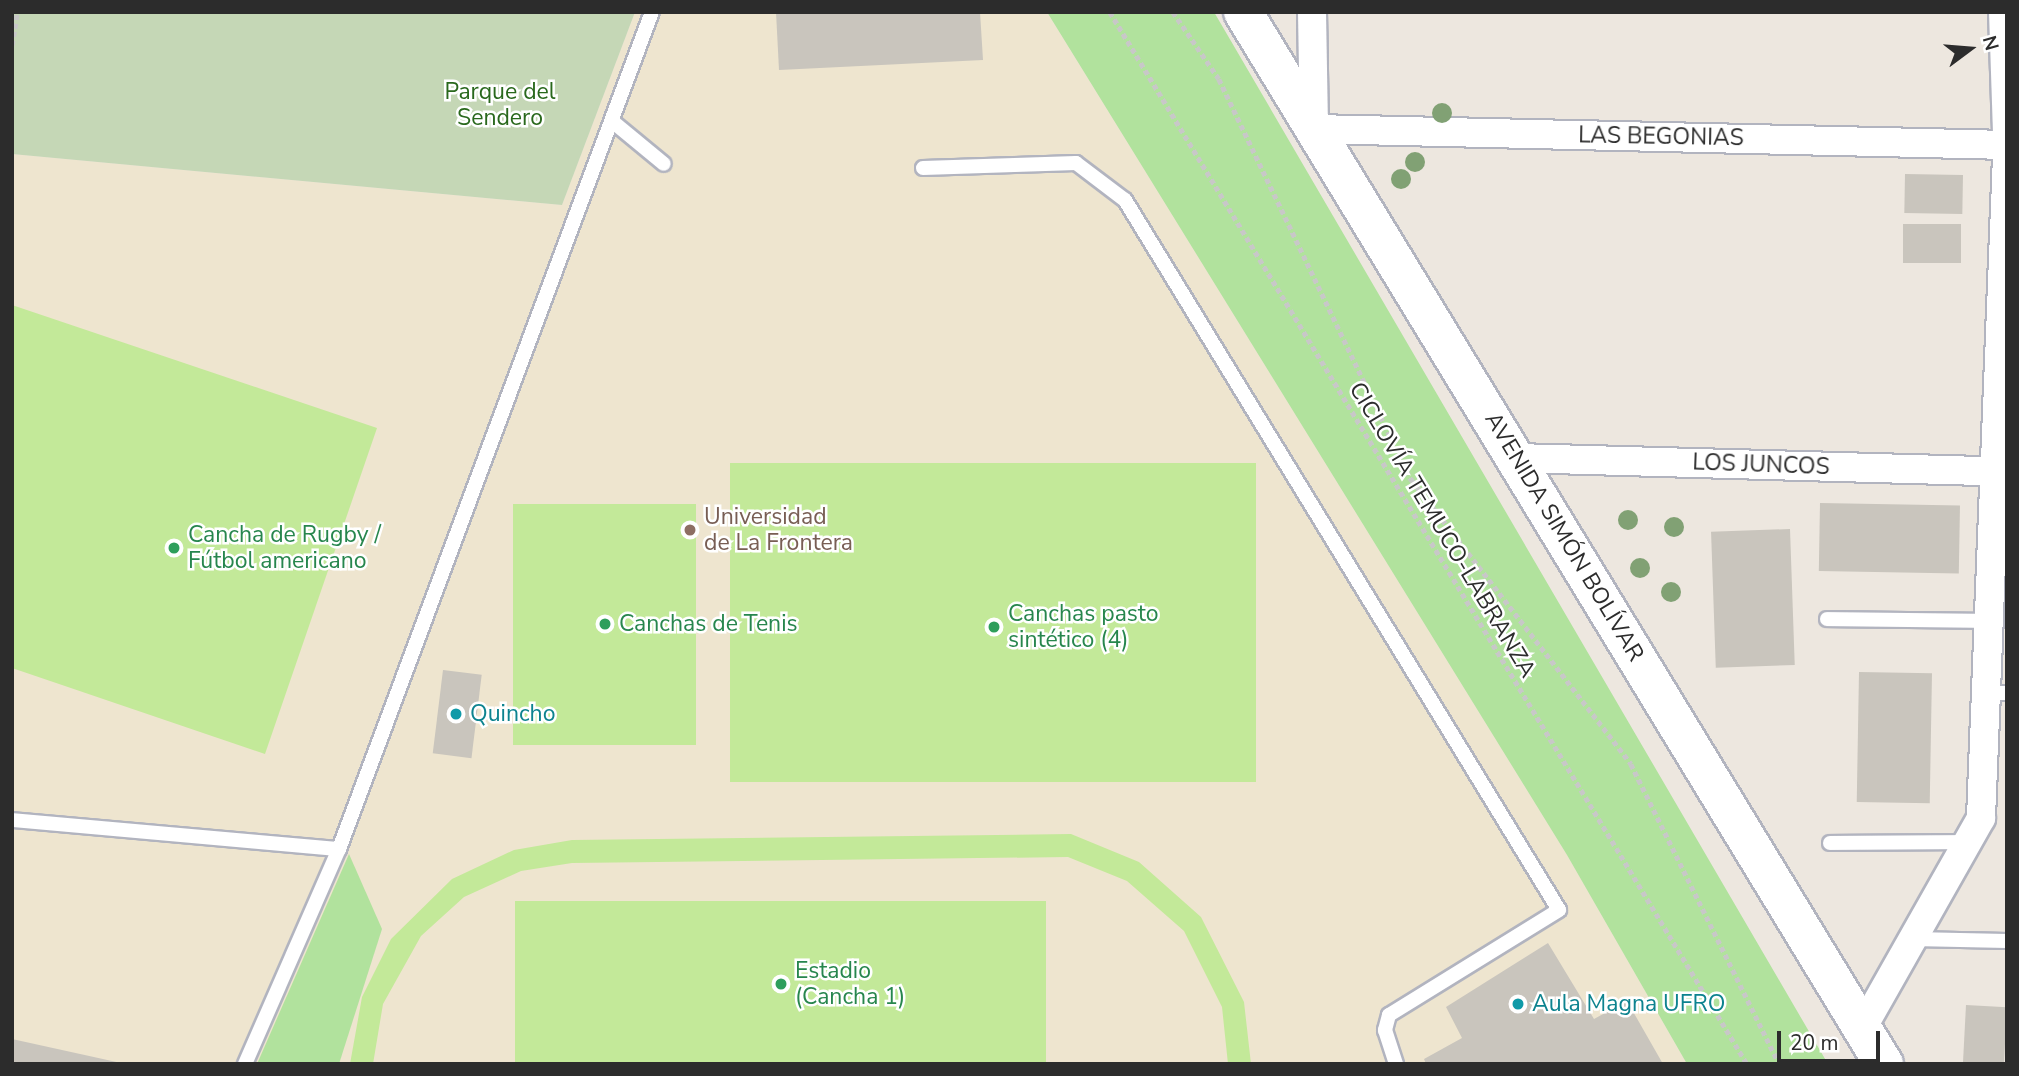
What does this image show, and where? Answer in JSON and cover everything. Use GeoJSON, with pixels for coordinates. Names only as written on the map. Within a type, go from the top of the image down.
{"type":"FeatureCollection","features":[{"type":"Feature","properties":{"kind":"street","name":"AVENIDA SIMÓN BOLÍVAR"},"geometry":{"type":"LineString","coordinates":[[1243,12],[1864,1025],[1884,1064]]}},
{"type":"Feature","properties":{"kind":"street"},"geometry":{"type":"LineString","coordinates":[[1312,12],[1314,129]]}},
{"type":"Feature","properties":{"kind":"street"},"geometry":{"type":"LineString","coordinates":[[2003,12],[2007,131]]}},
{"type":"Feature","properties":{"kind":"street","name":"LAS BEGONIAS"},"geometry":{"type":"LineString","coordinates":[[1314,129],[2007,145]]}},
{"type":"Feature","properties":{"kind":"street"},"geometry":{"type":"LineString","coordinates":[[1864,1025],[1981,818],[1996,693],[1989,621],[2001,472],[2007,157]]}},
{"type":"Feature","properties":{"kind":"street","name":"LOS JUNCOS"},"geometry":{"type":"LineString","coordinates":[[1516,458],[2001,472]]}},
{"type":"Feature","properties":{"kind":"lane"},"geometry":{"type":"LineString","coordinates":[[245,1064],[339,849],[652,12]]}},
{"type":"Feature","properties":{"kind":"lane"},"geometry":{"type":"LineString","coordinates":[[612,121],[663,164]]}},
{"type":"Feature","properties":{"kind":"lane"},"geometry":{"type":"LineString","coordinates":[[922,168],[1076,163],[1125,200],[1559,910],[1389,1015],[1385,1030],[1396,1064]]}},
{"type":"Feature","properties":{"kind":"lane"},"geometry":{"type":"LineString","coordinates":[[1827,619],[1989,621]]}},
{"type":"Feature","properties":{"kind":"lane"},"geometry":{"type":"LineString","coordinates":[[12,820],[339,849]]}},
{"type":"Feature","properties":{"kind":"lane"},"geometry":{"type":"LineString","coordinates":[[1830,843],[1968,842]]}},
{"type":"Feature","properties":{"kind":"lane"},"geometry":{"type":"LineString","coordinates":[[1913,939],[2007,941]]}},
{"type":"Feature","properties":{"kind":"path"},"geometry":{"type":"LineString","coordinates":[[12,45],[17,12]]}},
{"type":"Feature","properties":{"kind":"path","name":"CICLOVÍA TEMUCO-LABRANZA"},"geometry":{"type":"LineString","coordinates":[[1110,12],[1747,1064]]}},
{"type":"Feature","properties":{"kind":"path"},"geometry":{"type":"LineString","coordinates":[[1173,12],[1219,79],[1410,479],[1631,764],[1779,1064]]}},
{"type":"Feature","properties":{"kind":"shaded area","name":"Universidad de La Frontera"},"geometry":{"type":"Polygon","coordinates":[[[635,12],[1047,12],[1567,855],[1687,1064],[12,1064],[12,154],[562,205],[635,12]]]}},
{"type":"Feature","properties":{"kind":"green space","name":"Parque del Sendero"},"geometry":{"type":"Polygon","coordinates":[[[12,12],[635,12],[562,205],[12,154],[12,12]]]}},
{"type":"Feature","properties":{"kind":"green space"},"geometry":{"type":"Polygon","coordinates":[[[1047,12],[1214,12],[1828,1064],[1687,1064],[1567,855],[1047,12]]]}},
{"type":"Feature","properties":{"kind":"green space","name":"Cancha de Rugby / Fútbol americano"},"geometry":{"type":"Polygon","coordinates":[[[12,305],[377,428],[265,754],[12,668],[12,305]]]}},
{"type":"Feature","properties":{"kind":"green space","name":"Canchas pasto sintético (4)"},"geometry":{"type":"Polygon","coordinates":[[[730,463],[1256,463],[1256,782],[730,782],[730,463]]]}},
{"type":"Feature","properties":{"kind":"green space","name":"Canchas de Tenis"},"geometry":{"type":"Polygon","coordinates":[[[513,504],[696,504],[696,745],[513,745],[513,504]]]}},
{"type":"Feature","properties":{"kind":"green space"},"geometry":{"type":"Polygon","coordinates":[[[1071,834],[1139,862],[1201,917],[1244,1002],[1251,1064],[1228,1064],[1222,1007],[1184,931],[1127,881],[1068,857],[572,863],[521,871],[464,897],[421,936],[383,1004],[373,1064],[350,1064],[362,997],[391,939],[452,879],[514,850],[572,840],[1071,834]]]}},
{"type":"Feature","properties":{"kind":"green space"},"geometry":{"type":"Polygon","coordinates":[[[349,854],[382,929],[339,1064],[257,1064],[349,854]]]}},
{"type":"Feature","properties":{"kind":"green space","name":"Estadio (Cancha 1)"},"geometry":{"type":"Polygon","coordinates":[[[515,901],[1046,901],[1046,1064],[515,1064],[515,901]]]}},
{"type":"Feature","properties":{"kind":"building"},"geometry":{"type":"Polygon","coordinates":[[[776,12],[980,12],[983,60],[779,70],[776,12]]]}},
{"type":"Feature","properties":{"kind":"building"},"geometry":{"type":"Polygon","coordinates":[[[1905,174],[1963,175],[1962,214],[1904,213],[1905,174]]]}},
{"type":"Feature","properties":{"kind":"building"},"geometry":{"type":"Polygon","coordinates":[[[1903,224],[1961,224],[1961,263],[1903,263],[1903,224]]]}},
{"type":"Feature","properties":{"kind":"building"},"geometry":{"type":"Polygon","coordinates":[[[1820,503],[1960,505],[1959,573],[1819,571],[1820,503]]]}},
{"type":"Feature","properties":{"kind":"building"},"geometry":{"type":"Polygon","coordinates":[[[1790,529],[1795,665],[1716,668],[1711,532],[1790,529]]]}},
{"type":"Feature","properties":{"kind":"building","name":"Quincho"},"geometry":{"type":"Polygon","coordinates":[[[443,670],[482,675],[471,758],[433,753],[443,670]]]}},
{"type":"Feature","properties":{"kind":"building"},"geometry":{"type":"Polygon","coordinates":[[[1859,672],[1932,673],[1930,803],[1857,802],[1859,672]]]}},
{"type":"Feature","properties":{"kind":"building","name":"Aula Magna UFRO"},"geometry":{"type":"Polygon","coordinates":[[[1548,943],[1594,1019],[1627,1001],[1663,1064],[1426,1064],[1424,1059],[1462,1038],[1446,1007],[1548,943]]]}},
{"type":"Feature","properties":{"kind":"building"},"geometry":{"type":"Polygon","coordinates":[[[1966,1005],[2007,1007],[2004,1064],[1963,1064],[1966,1005]]]}},
{"type":"Feature","properties":{"kind":"building"},"geometry":{"type":"Polygon","coordinates":[[[12,1039],[121,1063],[121,1064],[12,1064],[12,1039]]]}},
{"type":"Feature","properties":{"kind":"place","name":"Universidad de La Frontera"},"geometry":{"type":"Point","coordinates":[690,530]}},
{"type":"Feature","properties":{"kind":"place","name":"Cancha de Rugby / Fútbol americano"},"geometry":{"type":"Point","coordinates":[174,548]}},
{"type":"Feature","properties":{"kind":"place","name":"Canchas de Tenis"},"geometry":{"type":"Point","coordinates":[605,624]}},
{"type":"Feature","properties":{"kind":"place","name":"Canchas pasto sintético (4)"},"geometry":{"type":"Point","coordinates":[994,627]}},
{"type":"Feature","properties":{"kind":"place","name":"Quincho"},"geometry":{"type":"Point","coordinates":[456,714]}},
{"type":"Feature","properties":{"kind":"place","name":"Estadio (Cancha 1)"},"geometry":{"type":"Point","coordinates":[781,984]}},
{"type":"Feature","properties":{"kind":"place","name":"Aula Magna UFRO"},"geometry":{"type":"Point","coordinates":[1518,1004]}}]}
